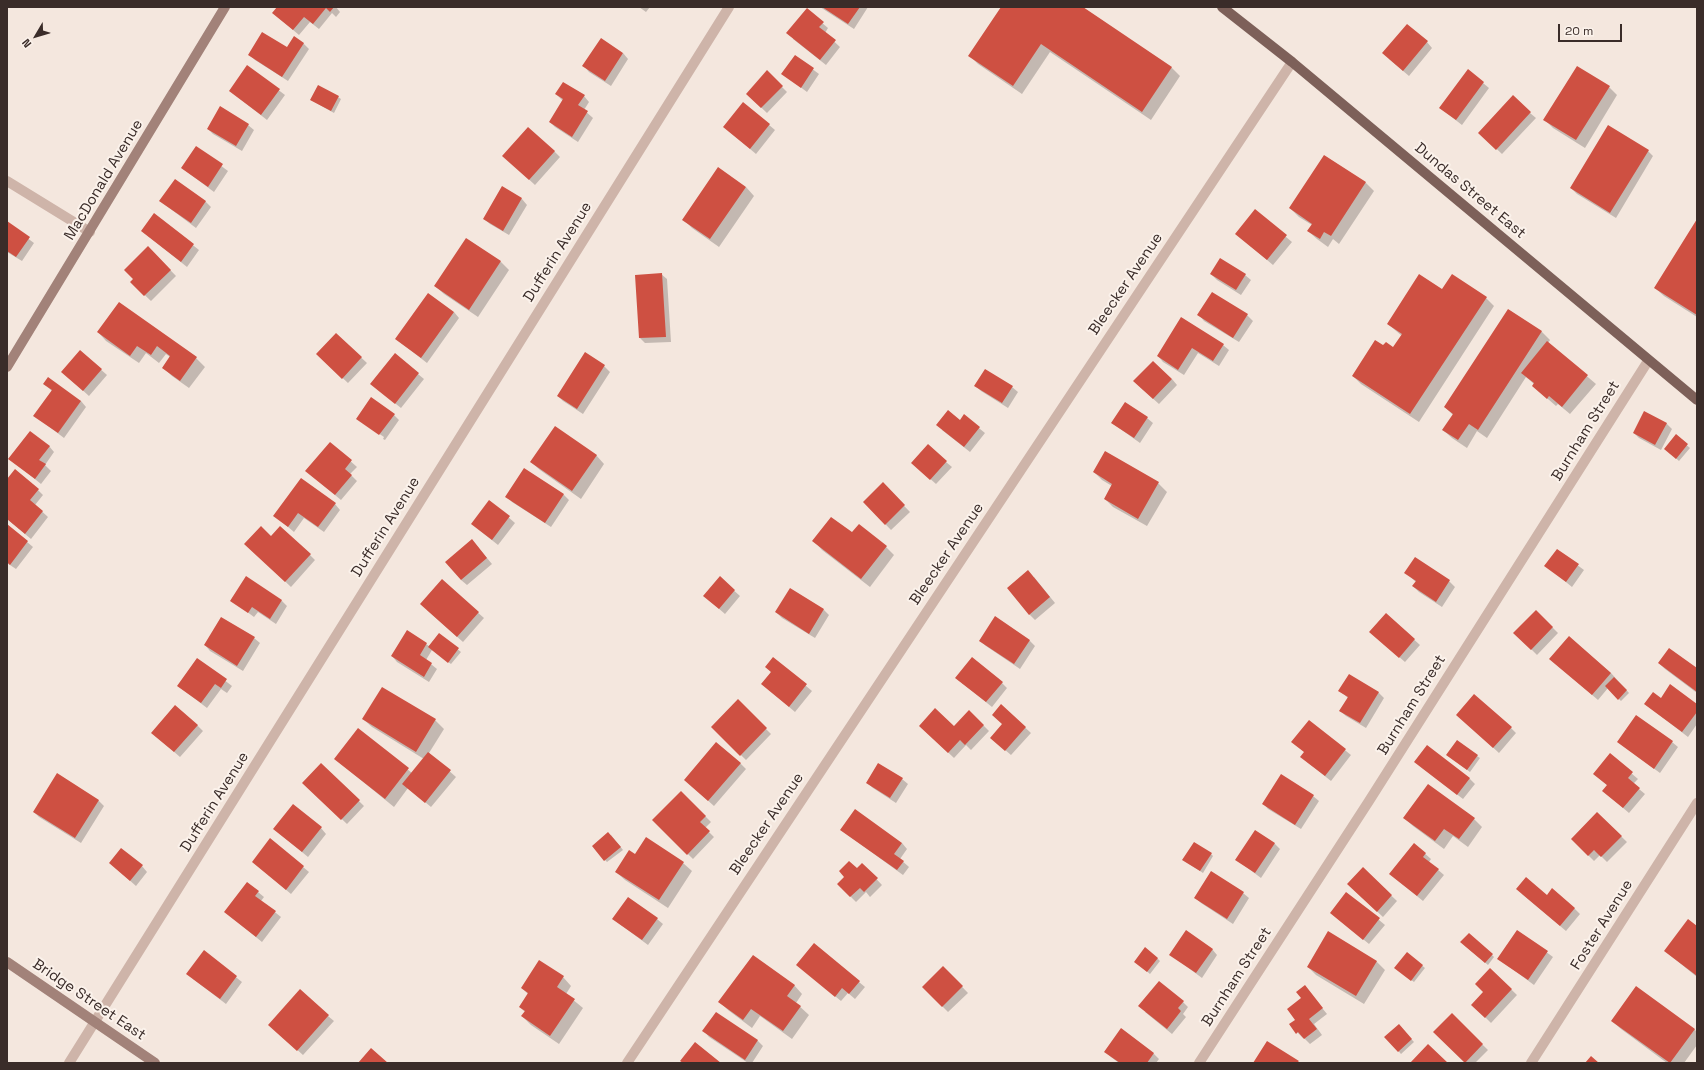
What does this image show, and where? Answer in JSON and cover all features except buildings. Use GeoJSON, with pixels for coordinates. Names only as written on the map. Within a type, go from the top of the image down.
{"type":"FeatureCollection","features":[{"type":"Feature","properties":{"kind":"main road","name":"Dundas Street East"},"geometry":{"type":"LineString","coordinates":[[1222,7],[1292,62],[1648,361],[1697,400]]}},
{"type":"Feature","properties":{"kind":"street","name":"MacDonald Avenue"},"geometry":{"type":"LineString","coordinates":[[7,367],[226,7]]}},
{"type":"Feature","properties":{"kind":"street","name":"Dufferin Avenue"},"geometry":{"type":"LineString","coordinates":[[69,1063],[729,7]]}},
{"type":"Feature","properties":{"kind":"street","name":"Bleecker Avenue"},"geometry":{"type":"LineString","coordinates":[[627,1063],[1292,62]]}},
{"type":"Feature","properties":{"kind":"street"},"geometry":{"type":"LineString","coordinates":[[7,181],[90,232]]}},
{"type":"Feature","properties":{"kind":"street","name":"Burnham Street"},"geometry":{"type":"LineString","coordinates":[[1199,1063],[1369,801],[1648,361]]}},
{"type":"Feature","properties":{"kind":"street","name":"Foster Avenue"},"geometry":{"type":"LineString","coordinates":[[1532,1063],[1697,803]]}},
{"type":"Feature","properties":{"kind":"street","name":"Bridge Street East"},"geometry":{"type":"LineString","coordinates":[[7,962],[155,1063]]}}]}
